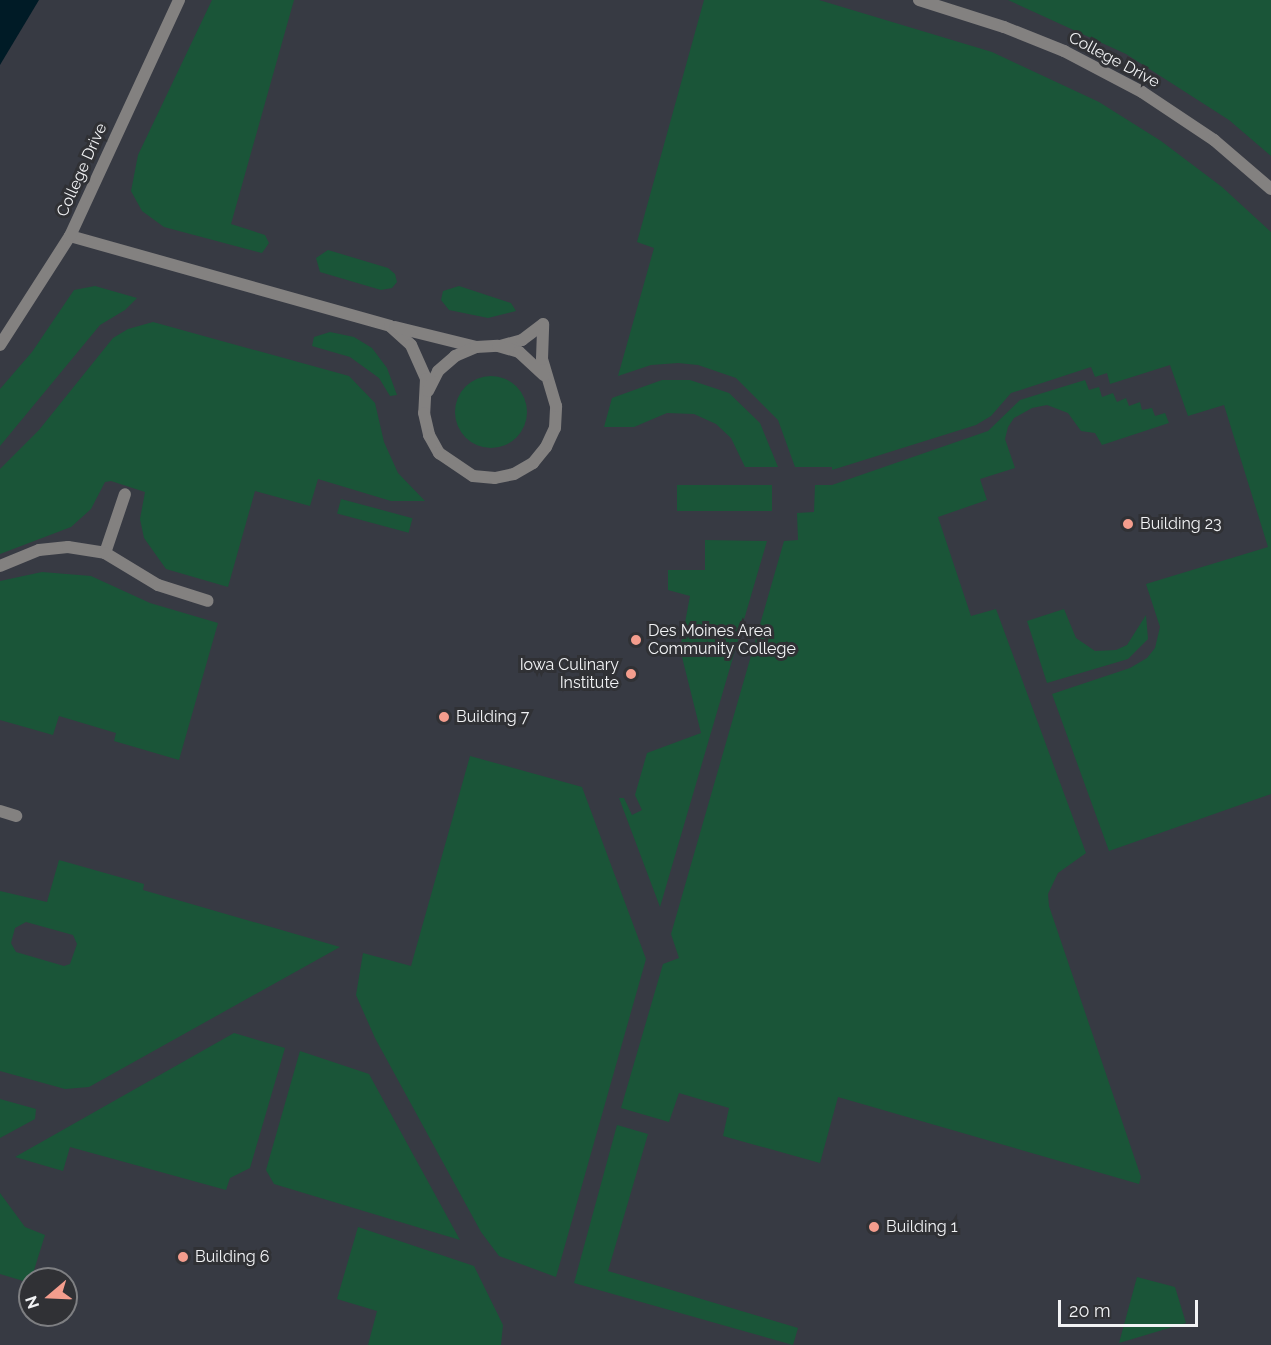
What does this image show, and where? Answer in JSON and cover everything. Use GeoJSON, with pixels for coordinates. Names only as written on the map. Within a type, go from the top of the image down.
{"type":"FeatureCollection","features":[{"type":"Feature","properties":{"kind":"street","name":"College Drive"},"geometry":{"type":"LineString","coordinates":[[0,345],[70,236],[179,0]]}},
{"type":"Feature","properties":{"kind":"street","name":"College Drive"},"geometry":{"type":"LineString","coordinates":[[919,0],[1044,43],[1142,92],[1214,140],[1271,189]]}},
{"type":"Feature","properties":{"kind":"street"},"geometry":{"type":"LineString","coordinates":[[70,236],[390,326],[476,347],[498,346],[522,340],[543,324],[541,352],[556,406],[555,428],[546,447],[533,463],[514,474],[495,478],[473,476],[439,453],[429,435],[424,413],[428,391],[438,371],[455,356],[476,347]]}},
{"type":"Feature","properties":{"kind":"street"},"geometry":{"type":"LineString","coordinates":[[390,326],[411,345],[428,391]]}},
{"type":"Feature","properties":{"kind":"street"},"geometry":{"type":"LineString","coordinates":[[498,346],[519,352],[538,366],[550,384]]}},
{"type":"Feature","properties":{"kind":"street"},"geometry":{"type":"LineString","coordinates":[[105,553],[125,494]]}},
{"type":"Feature","properties":{"kind":"street"},"geometry":{"type":"LineString","coordinates":[[0,566],[49,549],[68,547],[105,553],[158,585],[208,601]]}},
{"type":"Feature","properties":{"kind":"street"},"geometry":{"type":"LineString","coordinates":[[0,812],[16,816]]}},
{"type":"Feature","properties":{"kind":"shaded area","name":"Des Moines Area Community College"},"geometry":{"type":"Polygon","coordinates":[[[0,0],[1271,0],[1271,1345],[0,1345],[0,0]]]}},
{"type":"Feature","properties":{"kind":"green space"},"geometry":{"type":"Polygon","coordinates":[[[212,0],[294,0],[231,224],[265,235],[269,243],[262,253],[164,227],[142,211],[131,191],[138,155],[212,0]]]}},
{"type":"Feature","properties":{"kind":"green space"},"geometry":{"type":"Polygon","coordinates":[[[704,0],[819,0],[992,52],[1099,102],[1161,141],[1222,187],[1271,232],[1271,794],[1109,851],[1052,694],[1130,668],[1147,658],[1155,648],[1160,627],[1146,584],[1268,547],[1224,405],[1188,416],[1170,365],[1110,384],[1107,373],[1095,377],[1091,367],[1011,393],[991,416],[976,425],[832,470],[832,467],[795,467],[778,420],[736,378],[698,365],[678,363],[651,365],[618,376],[654,248],[637,242],[704,0]]]}},
{"type":"Feature","properties":{"kind":"green space"},"geometry":{"type":"Polygon","coordinates":[[[1008,0],[1271,0],[1271,156],[1229,120],[1126,54],[1008,0]]]}},
{"type":"Feature","properties":{"kind":"green space"},"geometry":{"type":"Polygon","coordinates":[[[328,250],[388,268],[395,274],[397,282],[392,288],[381,290],[320,272],[316,258],[328,250]]]}},
{"type":"Feature","properties":{"kind":"green space"},"geometry":{"type":"Polygon","coordinates":[[[95,286],[137,298],[125,310],[100,325],[0,446],[0,389],[32,352],[74,290],[95,286]]]}},
{"type":"Feature","properties":{"kind":"green space"},"geometry":{"type":"Polygon","coordinates":[[[459,286],[511,303],[516,311],[488,318],[449,310],[441,300],[443,291],[459,286]]]}},
{"type":"Feature","properties":{"kind":"green space"},"geometry":{"type":"Polygon","coordinates":[[[153,322],[349,376],[375,403],[384,442],[398,473],[425,501],[391,501],[318,479],[310,506],[255,491],[228,587],[166,569],[144,538],[140,519],[145,492],[111,481],[105,482],[91,509],[71,527],[0,554],[0,469],[39,430],[113,338],[128,329],[153,322]]]}},
{"type":"Feature","properties":{"kind":"green space"},"geometry":{"type":"Polygon","coordinates":[[[330,332],[354,337],[372,348],[387,368],[397,395],[390,396],[379,378],[350,357],[312,346],[314,337],[330,332]]]}},
{"type":"Feature","properties":{"kind":"green space"},"geometry":{"type":"Polygon","coordinates":[[[498,376],[517,386],[525,398],[527,412],[525,426],[517,438],[505,446],[484,448],[465,438],[457,426],[455,405],[465,386],[477,378],[498,376]]]}},
{"type":"Feature","properties":{"kind":"green space"},"geometry":{"type":"Polygon","coordinates":[[[662,380],[690,380],[729,393],[760,423],[778,467],[745,467],[731,438],[716,424],[694,414],[667,413],[634,427],[604,427],[612,398],[662,380]]]}},
{"type":"Feature","properties":{"kind":"green space"},"geometry":{"type":"Polygon","coordinates":[[[1085,380],[1089,390],[1099,387],[1102,397],[1113,393],[1117,402],[1126,398],[1129,406],[1140,402],[1142,410],[1152,408],[1155,416],[1165,413],[1169,423],[1102,445],[1095,433],[1081,431],[1068,413],[1047,405],[1032,408],[1014,418],[1008,427],[1005,439],[1015,468],[980,479],[987,500],[938,517],[971,616],[996,609],[1086,853],[1058,873],[1048,894],[1049,906],[1141,1177],[1139,1184],[838,1097],[820,1163],[723,1136],[729,1108],[679,1093],[669,1122],[621,1108],[663,964],[679,958],[671,934],[784,541],[798,540],[797,513],[814,512],[815,485],[832,485],[988,431],[1020,400],[1085,380]]]}},
{"type":"Feature","properties":{"kind":"green space"},"geometry":{"type":"Polygon","coordinates":[[[677,485],[772,485],[772,511],[677,511],[677,485]]]}},
{"type":"Feature","properties":{"kind":"green space"},"geometry":{"type":"Polygon","coordinates":[[[341,499],[412,518],[409,533],[337,513],[341,499]]]}},
{"type":"Feature","properties":{"kind":"green space"},"geometry":{"type":"Polygon","coordinates":[[[705,540],[767,541],[660,907],[619,798],[624,798],[632,815],[642,810],[635,795],[647,753],[701,733],[680,649],[690,596],[668,590],[668,570],[705,570],[705,540]]]}},
{"type":"Feature","properties":{"kind":"green space"},"geometry":{"type":"Polygon","coordinates":[[[42,572],[91,576],[150,603],[218,623],[179,760],[114,741],[116,733],[59,716],[53,735],[0,720],[0,581],[42,572]]]}},
{"type":"Feature","properties":{"kind":"green space"},"geometry":{"type":"Polygon","coordinates":[[[1064,609],[1076,638],[1095,651],[1116,650],[1127,645],[1146,615],[1148,639],[1128,659],[1047,683],[1027,621],[1064,609]]]}},
{"type":"Feature","properties":{"kind":"green space"},"geometry":{"type":"Polygon","coordinates":[[[470,756],[582,787],[646,959],[556,1277],[499,1256],[481,1232],[375,1038],[356,995],[363,953],[411,966],[470,756]]]}},
{"type":"Feature","properties":{"kind":"green space"},"geometry":{"type":"Polygon","coordinates":[[[59,860],[144,884],[143,890],[340,947],[89,1087],[65,1089],[0,1071],[0,891],[47,902],[59,860]],[[26,922],[15,928],[11,943],[16,952],[64,966],[70,964],[77,944],[73,935],[26,922]]]}},
{"type":"Feature","properties":{"kind":"green space"},"geometry":{"type":"Polygon","coordinates":[[[234,1033],[285,1048],[250,1168],[230,1178],[226,1190],[70,1147],[63,1171],[15,1157],[234,1033]]]}},
{"type":"Feature","properties":{"kind":"green space"},"geometry":{"type":"Polygon","coordinates":[[[300,1051],[369,1074],[460,1240],[274,1184],[266,1170],[300,1051]]]}},
{"type":"Feature","properties":{"kind":"green space"},"geometry":{"type":"Polygon","coordinates":[[[0,1099],[36,1109],[35,1119],[0,1138],[0,1099]]]}},
{"type":"Feature","properties":{"kind":"green space"},"geometry":{"type":"Polygon","coordinates":[[[617,1125],[648,1134],[608,1271],[798,1328],[793,1345],[574,1283],[617,1125]]]}},
{"type":"Feature","properties":{"kind":"green space"},"geometry":{"type":"Polygon","coordinates":[[[0,1193],[25,1227],[45,1235],[35,1267],[18,1267],[18,1279],[0,1274],[0,1193]]]}},
{"type":"Feature","properties":{"kind":"green space"},"geometry":{"type":"Polygon","coordinates":[[[358,1227],[474,1266],[503,1325],[501,1345],[368,1345],[377,1311],[337,1299],[358,1227]]]}},
{"type":"Feature","properties":{"kind":"green space"},"geometry":{"type":"Polygon","coordinates":[[[1137,1277],[1175,1287],[1186,1323],[1119,1343],[1137,1277]]]}},
{"type":"Feature","properties":{"kind":"water"},"geometry":{"type":"Polygon","coordinates":[[[0,0],[39,0],[0,65],[0,0]]]}},
{"type":"Feature","properties":{"kind":"place","name":"Building 23"},"geometry":{"type":"Point","coordinates":[1128,524]}},
{"type":"Feature","properties":{"kind":"place","name":"Des Moines Area Community College"},"geometry":{"type":"Point","coordinates":[636,640]}},
{"type":"Feature","properties":{"kind":"place","name":"Iowa Culinary Institute"},"geometry":{"type":"Point","coordinates":[631,674]}},
{"type":"Feature","properties":{"kind":"place","name":"Building 7"},"geometry":{"type":"Point","coordinates":[444,717]}},
{"type":"Feature","properties":{"kind":"place","name":"Building 1"},"geometry":{"type":"Point","coordinates":[874,1227]}},
{"type":"Feature","properties":{"kind":"place","name":"Building 6"},"geometry":{"type":"Point","coordinates":[183,1257]}}]}
